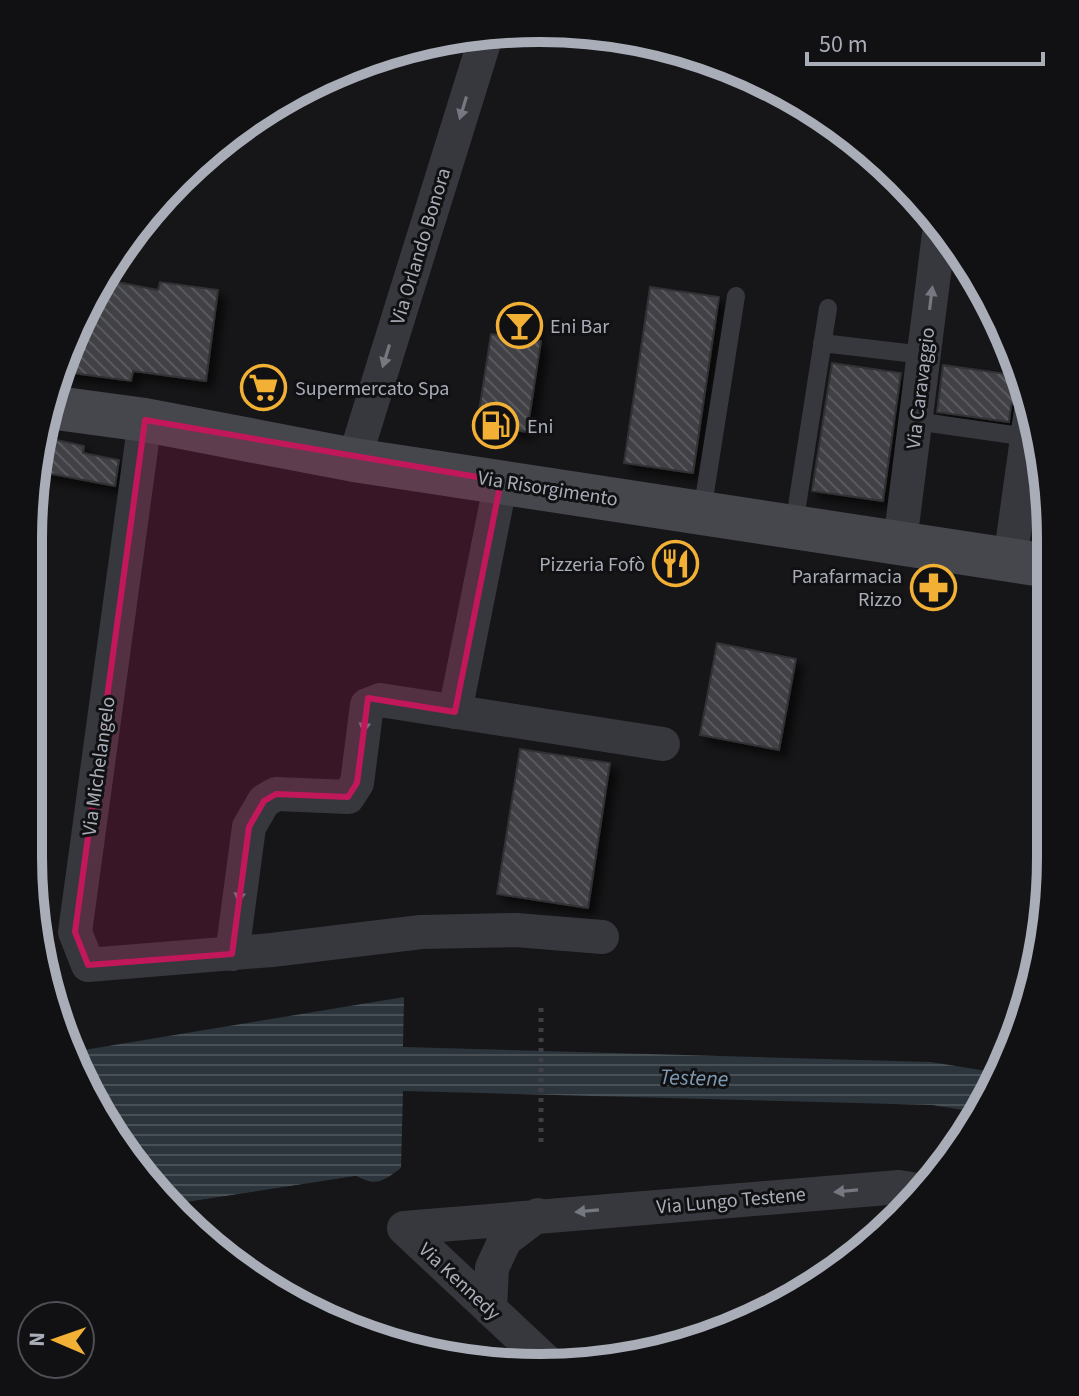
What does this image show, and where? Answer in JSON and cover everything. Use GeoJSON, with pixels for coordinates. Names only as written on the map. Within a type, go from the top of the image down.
{"type":"FeatureCollection","features":[{"type":"Feature","properties":{"kind":"main road","name":"Via Risorgimento"},"geometry":{"type":"LineString","coordinates":[[60,408],[145,420],[354,460],[1029,563]]}},
{"type":"Feature","properties":{"kind":"street","name":"Via Orlando Bonora"},"geometry":{"type":"LineString","coordinates":[[354,460],[491,45]]}},
{"type":"Feature","properties":{"kind":"street","name":"Via Caravaggio"},"geometry":{"type":"LineString","coordinates":[[900,542],[938,242]]}},
{"type":"Feature","properties":{"kind":"street","name":"Via Michelangelo"},"geometry":{"type":"LineString","coordinates":[[145,420],[75,932],[88,965],[232,954],[421,932],[516,930],[602,937]]}},
{"type":"Feature","properties":{"kind":"street"},"geometry":{"type":"LineString","coordinates":[[1029,453],[1029,563]]}},
{"type":"Feature","properties":{"kind":"street"},"geometry":{"type":"LineString","coordinates":[[455,712],[501,481]]}},
{"type":"Feature","properties":{"kind":"street"},"geometry":{"type":"LineString","coordinates":[[232,954],[249,827],[264,801],[276,794],[348,797],[357,783],[367,705],[380,700],[663,744]]}},
{"type":"Feature","properties":{"kind":"street","name":"Via Lungo Testene"},"geometry":{"type":"LineString","coordinates":[[404,1228],[899,1187],[910,1189]]}},
{"type":"Feature","properties":{"kind":"street"},"geometry":{"type":"LineString","coordinates":[[490,1309],[492,1268],[505,1240],[538,1215]]}},
{"type":"Feature","properties":{"kind":"street","name":"Via Kennedy"},"geometry":{"type":"LineString","coordinates":[[404,1228],[538,1354]]}},
{"type":"Feature","properties":{"kind":"lane"},"geometry":{"type":"LineString","coordinates":[[702,512],[736,296]]}},
{"type":"Feature","properties":{"kind":"lane"},"geometry":{"type":"LineString","coordinates":[[794,525],[828,308]]}},
{"type":"Feature","properties":{"kind":"lane"},"geometry":{"type":"LineString","coordinates":[[822,343],[924,355]]}},
{"type":"Feature","properties":{"kind":"lane"},"geometry":{"type":"LineString","coordinates":[[915,421],[1023,424]]}},
{"type":"Feature","properties":{"kind":"path"},"geometry":{"type":"LineString","coordinates":[[541,1007],[541,1142]]}},
{"type":"Feature","properties":{"kind":"highlighted area"},"geometry":{"type":"Polygon","coordinates":[[[145,420],[501,481],[455,712],[368,698],[357,783],[348,797],[276,794],[264,801],[249,827],[232,954],[88,965],[75,932],[145,420]]]}},
{"type":"Feature","properties":{"kind":"water","name":"Testene"},"geometry":{"type":"Polygon","coordinates":[[[404,997],[403,1047],[931,1062],[988,1071],[967,1111],[932,1105],[403,1091],[401,1168],[384,1179],[375,1182],[356,1176],[183,1203],[165,1185],[126,1133],[93,1077],[81,1050],[404,997]]]}},
{"type":"Feature","properties":{"kind":"pier"},"geometry":{"type":"Polygon","coordinates":[[[356,1176],[368,1182],[369,1186],[355,1180],[186,1206],[183,1203],[356,1176]]]}},
{"type":"Feature","properties":{"kind":"building"},"geometry":{"type":"Polygon","coordinates":[[[115,282],[158,290],[160,282],[218,290],[206,381],[133,371],[131,381],[71,373],[93,319],[115,282]]]}},
{"type":"Feature","properties":{"kind":"building"},"geometry":{"type":"Polygon","coordinates":[[[650,287],[719,297],[693,473],[624,463],[650,287]]]}},
{"type":"Feature","properties":{"kind":"building"},"geometry":{"type":"Polygon","coordinates":[[[502,313],[538,318],[535,340],[541,341],[527,432],[477,424],[491,334],[499,335],[502,313]]]}},
{"type":"Feature","properties":{"kind":"building"},"geometry":{"type":"Polygon","coordinates":[[[832,363],[901,373],[883,501],[812,491],[832,363]]]}},
{"type":"Feature","properties":{"kind":"building"},"geometry":{"type":"Polygon","coordinates":[[[943,365],[1009,374],[1016,398],[1011,406],[1009,422],[937,412],[943,365]]]}},
{"type":"Feature","properties":{"kind":"building"},"geometry":{"type":"Polygon","coordinates":[[[53,439],[84,446],[83,453],[119,460],[115,486],[46,473],[53,439]]]}},
{"type":"Feature","properties":{"kind":"building"},"geometry":{"type":"Polygon","coordinates":[[[717,643],[796,659],[779,750],[700,735],[717,643]]]}},
{"type":"Feature","properties":{"kind":"building"},"geometry":{"type":"Polygon","coordinates":[[[520,749],[610,763],[588,908],[497,894],[520,749]]]}},
{"type":"Feature","properties":{"kind":"place","name":"Eni Bar"},"geometry":{"type":"Point","coordinates":[519,326]}},
{"type":"Feature","properties":{"kind":"place","name":"Supermercato Spa"},"geometry":{"type":"Point","coordinates":[264,388]}},
{"type":"Feature","properties":{"kind":"place","name":"Eni"},"geometry":{"type":"Point","coordinates":[496,426]}},
{"type":"Feature","properties":{"kind":"place","name":"Pizzeria Fofò"},"geometry":{"type":"Point","coordinates":[676,564]}},
{"type":"Feature","properties":{"kind":"place","name":"Parafarmacia Rizzo"},"geometry":{"type":"Point","coordinates":[933,587]}}]}
